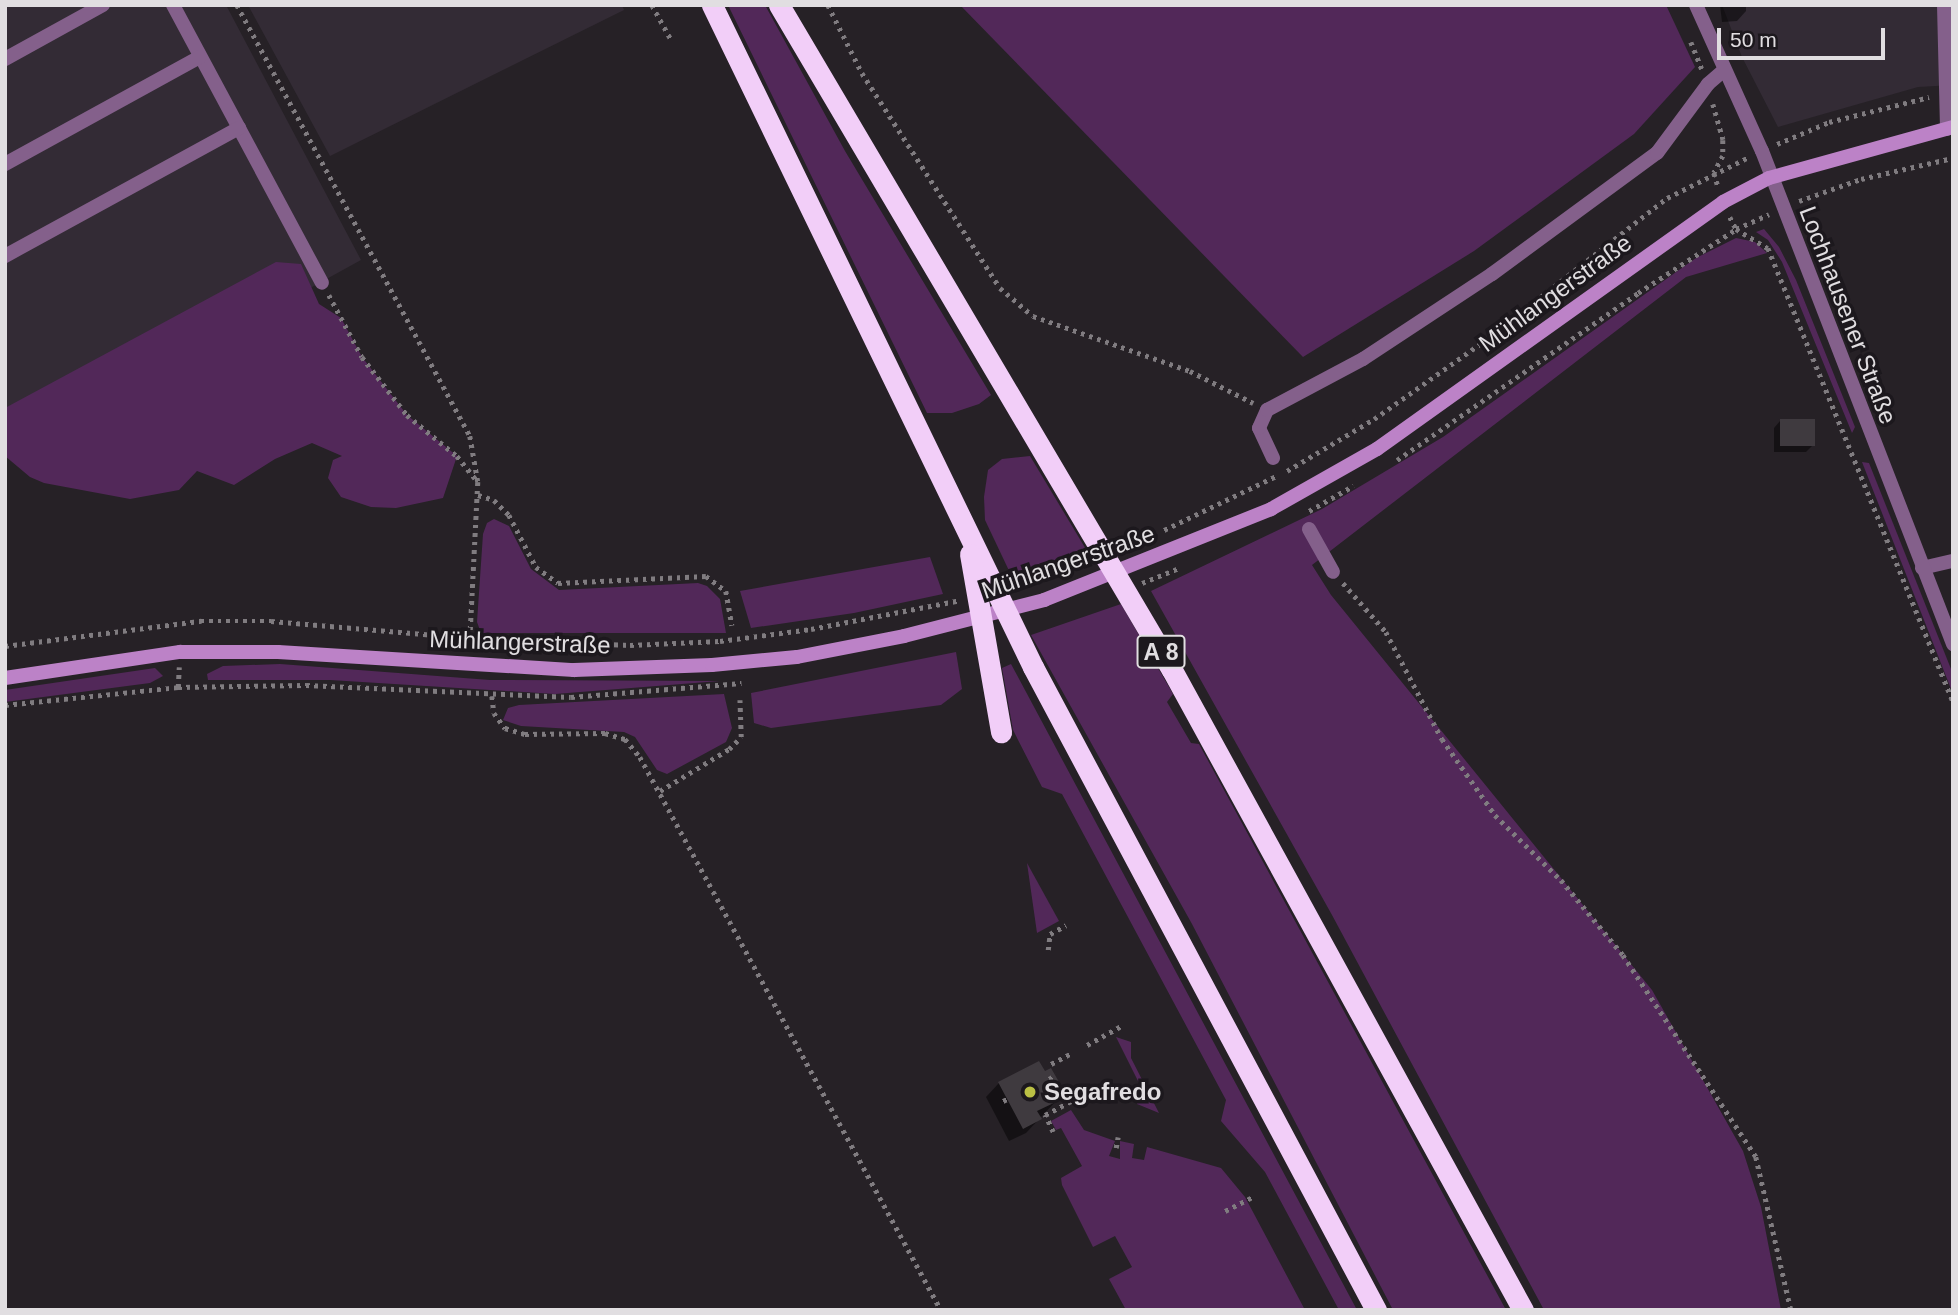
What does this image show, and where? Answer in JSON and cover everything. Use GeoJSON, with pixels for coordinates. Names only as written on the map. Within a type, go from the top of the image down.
{"type":"FeatureCollection","features":[{"type":"Feature","properties":{"kind":"highway"},"geometry":{"type":"LineString","coordinates":[[712,5],[1033,667],[1376,1310]]}},
{"type":"Feature","properties":{"kind":"highway","name":"A 8"},"geometry":{"type":"LineString","coordinates":[[779,5],[1172,670],[1523,1310]]}},
{"type":"Feature","properties":{"kind":"highway"},"geometry":{"type":"LineString","coordinates":[[966,528],[1001,733]]}},
{"type":"Feature","properties":{"kind":"main road","name":"Mühlangerstraße"},"geometry":{"type":"LineString","coordinates":[[5,678],[180,652],[278,652],[574,670],[712,665],[797,657],[904,636],[1044,600],[1271,509],[1377,449],[1723,202],[1769,178],[1950,128]]}},
{"type":"Feature","properties":{"kind":"street"},"geometry":{"type":"LineString","coordinates":[[5,59],[103,5]]}},
{"type":"Feature","properties":{"kind":"street"},"geometry":{"type":"LineString","coordinates":[[173,5],[323,283]]}},
{"type":"Feature","properties":{"kind":"street","name":"Lochhausener Straße"},"geometry":{"type":"LineString","coordinates":[[1696,5],[1722,72],[1762,151],[1769,178],[1953,644]]}},
{"type":"Feature","properties":{"kind":"street"},"geometry":{"type":"LineString","coordinates":[[1944,5],[1945,95],[1950,128]]}},
{"type":"Feature","properties":{"kind":"street"},"geometry":{"type":"LineString","coordinates":[[5,164],[200,57]]}},
{"type":"Feature","properties":{"kind":"street"},"geometry":{"type":"LineString","coordinates":[[1273,458],[1259,428],[1267,410],[1363,359],[1492,274],[1657,153],[1707,84],[1722,72]]}},
{"type":"Feature","properties":{"kind":"street"},"geometry":{"type":"LineString","coordinates":[[5,256],[240,128]]}},
{"type":"Feature","properties":{"kind":"street"},"geometry":{"type":"LineString","coordinates":[[1309,529],[1333,572]]}},
{"type":"Feature","properties":{"kind":"street"},"geometry":{"type":"LineString","coordinates":[[1922,568],[1953,561]]}},
{"type":"Feature","properties":{"kind":"path"},"geometry":{"type":"LineString","coordinates":[[237,5],[470,436],[478,482],[470,638]]}},
{"type":"Feature","properties":{"kind":"path"},"geometry":{"type":"LineString","coordinates":[[652,5],[670,38]]}},
{"type":"Feature","properties":{"kind":"path"},"geometry":{"type":"LineString","coordinates":[[828,5],[862,73],[1000,288],[1034,316],[1189,371],[1267,410]]}},
{"type":"Feature","properties":{"kind":"path"},"geometry":{"type":"LineString","coordinates":[[1689,39],[1707,84],[1723,140],[1723,156],[1714,173],[1723,202],[1736,229],[1768,248],[1953,702]]}},
{"type":"Feature","properties":{"kind":"path"},"geometry":{"type":"LineString","coordinates":[[1155,534],[1306,461],[1374,419],[1487,339],[1667,198],[1714,173],[1829,122],[1945,95]]}},
{"type":"Feature","properties":{"kind":"path"},"geometry":{"type":"LineString","coordinates":[[1782,207],[1861,179],[1953,158]]}},
{"type":"Feature","properties":{"kind":"path"},"geometry":{"type":"LineString","coordinates":[[323,283],[362,357],[407,415],[457,456],[478,482]]}},
{"type":"Feature","properties":{"kind":"path"},"geometry":{"type":"LineString","coordinates":[[478,495],[494,500],[509,515],[537,567],[558,583],[706,576],[726,591],[732,625]]}},
{"type":"Feature","properties":{"kind":"path"},"geometry":{"type":"LineString","coordinates":[[1006,587],[1095,558]]}},
{"type":"Feature","properties":{"kind":"path"},"geometry":{"type":"LineString","coordinates":[[1333,572],[1385,632],[1443,738],[1495,815],[1561,880],[1623,955],[1756,1157],[1791,1310]]}},
{"type":"Feature","properties":{"kind":"path"},"geometry":{"type":"LineString","coordinates":[[5,646],[201,621],[271,621],[470,638],[631,645],[720,641],[903,613],[969,598]]}},
{"type":"Feature","properties":{"kind":"path"},"geometry":{"type":"LineString","coordinates":[[5,705],[191,687],[306,685],[492,696],[494,713],[505,729],[525,734],[585,731],[625,740],[660,791],[941,1310]]}},
{"type":"Feature","properties":{"kind":"path"},"geometry":{"type":"LineString","coordinates":[[660,791],[729,749],[741,737],[740,699]]}},
{"type":"Feature","properties":{"kind":"path"},"geometry":{"type":"LineString","coordinates":[[1048,950],[1050,934],[1066,925]]}},
{"type":"Feature","properties":{"kind":"path"},"geometry":{"type":"LineString","coordinates":[[1087,1045],[1120,1027]]}},
{"type":"Feature","properties":{"kind":"path"},"geometry":{"type":"LineString","coordinates":[[1051,1064],[1070,1054]]}},
{"type":"Feature","properties":{"kind":"path"},"geometry":{"type":"LineString","coordinates":[[1049,1079],[1056,1075]]}},
{"type":"Feature","properties":{"kind":"path"},"geometry":{"type":"LineString","coordinates":[[1045,1116],[1071,1101]]}},
{"type":"Feature","properties":{"kind":"path"},"geometry":{"type":"LineString","coordinates":[[1046,1107],[1045,1116],[1053,1132]]}},
{"type":"Feature","properties":{"kind":"path"},"geometry":{"type":"LineString","coordinates":[[1116,1148],[1118,1137]]}},
{"type":"Feature","properties":{"kind":"path"},"geometry":{"type":"LineString","coordinates":[[1225,1211],[1252,1197]]}},
{"type":"Feature","properties":{"kind":"shaded area"},"geometry":{"type":"Polygon","coordinates":[[[5,5],[226,5],[361,260],[5,456],[5,5]]]}},
{"type":"Feature","properties":{"kind":"shaded area"},"geometry":{"type":"Polygon","coordinates":[[[248,5],[622,5],[624,10],[330,156],[248,5]]]}},
{"type":"Feature","properties":{"kind":"shaded area"},"geometry":{"type":"Polygon","coordinates":[[[728,5],[765,5],[845,151],[991,395],[979,404],[952,413],[927,413],[728,5]]]}},
{"type":"Feature","properties":{"kind":"shaded area"},"geometry":{"type":"Polygon","coordinates":[[[960,5],[1666,5],[1695,67],[1634,134],[1474,251],[1303,357],[960,5]]]}},
{"type":"Feature","properties":{"kind":"shaded area"},"geometry":{"type":"Polygon","coordinates":[[[1722,5],[1953,5],[1953,85],[1918,87],[1778,127],[1742,57],[1722,5]]]}},
{"type":"Feature","properties":{"kind":"shaded area"},"geometry":{"type":"Polygon","coordinates":[[[1764,229],[1779,247],[1796,280],[1855,427],[1852,433],[1782,262],[1768,240],[1756,232],[1764,229]]]}},
{"type":"Feature","properties":{"kind":"shaded area"},"geometry":{"type":"Polygon","coordinates":[[[1736,238],[1755,242],[1767,253],[1686,277],[1312,565],[1331,595],[1652,990],[1743,1151],[1761,1207],[1781,1310],[1544,1310],[1332,915],[1151,591],[1322,509],[1443,437],[1696,258],[1736,238]]]}},
{"type":"Feature","properties":{"kind":"shaded area"},"geometry":{"type":"Polygon","coordinates":[[[276,262],[301,264],[319,304],[341,318],[362,357],[407,415],[457,456],[443,498],[396,508],[371,507],[341,497],[328,478],[333,460],[342,456],[312,443],[275,459],[234,485],[197,471],[179,490],[130,499],[44,483],[30,477],[5,456],[5,408],[276,262]]]}},
{"type":"Feature","properties":{"kind":"shaded area"},"geometry":{"type":"Polygon","coordinates":[[[1030,456],[1087,551],[1012,577],[985,520],[984,497],[988,470],[1002,459],[1030,456]]]}},
{"type":"Feature","properties":{"kind":"shaded area"},"geometry":{"type":"Polygon","coordinates":[[[1862,462],[1869,463],[1953,674],[1953,694],[1862,462]]]}},
{"type":"Feature","properties":{"kind":"shaded area"},"geometry":{"type":"Polygon","coordinates":[[[494,519],[509,526],[531,569],[559,590],[698,583],[707,586],[720,599],[726,633],[481,633],[477,622],[483,534],[487,523],[494,519]]]}},
{"type":"Feature","properties":{"kind":"shaded area"},"geometry":{"type":"Polygon","coordinates":[[[930,557],[943,594],[854,613],[751,628],[740,591],[930,557]]]}},
{"type":"Feature","properties":{"kind":"shaded area"},"geometry":{"type":"Polygon","coordinates":[[[1121,604],[1173,694],[1167,702],[1191,743],[1199,744],[1506,1310],[1393,1310],[1192,924],[1031,635],[1121,604]]]}},
{"type":"Feature","properties":{"kind":"shaded area"},"geometry":{"type":"Polygon","coordinates":[[[956,652],[962,689],[941,705],[771,728],[754,723],[751,693],[956,652]]]}},
{"type":"Feature","properties":{"kind":"shaded area"},"geometry":{"type":"Polygon","coordinates":[[[280,664],[490,680],[720,681],[555,694],[330,680],[208,680],[207,674],[223,666],[280,664]]]}},
{"type":"Feature","properties":{"kind":"shaded area"},"geometry":{"type":"Polygon","coordinates":[[[1011,664],[1357,1310],[1339,1310],[1265,1172],[1221,1121],[1226,1100],[1062,794],[1042,787],[1013,730],[1002,668],[1011,664]]]}},
{"type":"Feature","properties":{"kind":"shaded area"},"geometry":{"type":"Polygon","coordinates":[[[155,668],[163,676],[150,683],[5,702],[5,690],[155,668]]]}},
{"type":"Feature","properties":{"kind":"shaded area"},"geometry":{"type":"Polygon","coordinates":[[[724,694],[732,728],[726,742],[667,774],[657,770],[635,737],[624,732],[521,726],[503,720],[508,708],[519,705],[724,694]]]}},
{"type":"Feature","properties":{"kind":"shaded area"},"geometry":{"type":"Polygon","coordinates":[[[1027,863],[1059,921],[1037,933],[1027,863]]]}},
{"type":"Feature","properties":{"kind":"shaded area"},"geometry":{"type":"Polygon","coordinates":[[[1116,1037],[1131,1042],[1131,1058],[1159,1113],[1137,1104],[1141,1087],[1116,1037]]]}},
{"type":"Feature","properties":{"kind":"shaded area"},"geometry":{"type":"Polygon","coordinates":[[[1071,1110],[1084,1130],[1115,1141],[1109,1156],[1120,1159],[1120,1141],[1134,1144],[1132,1158],[1144,1160],[1147,1147],[1221,1168],[1245,1197],[1305,1310],[1126,1310],[1109,1279],[1132,1267],[1115,1236],[1093,1247],[1062,1185],[1061,1178],[1082,1166],[1061,1128],[1056,1130],[1051,1121],[1071,1110]]]}},
{"type":"Feature","properties":{"kind":"building"},"geometry":{"type":"Polygon","coordinates":[[[1780,419],[1815,419],[1815,446],[1780,446],[1780,419]]]}},
{"type":"Feature","properties":{"kind":"building","name":"Segafredo"},"geometry":{"type":"Polygon","coordinates":[[[1039,1061],[1045,1071],[1051,1068],[1059,1082],[1053,1086],[1060,1100],[1037,1111],[1042,1119],[1023,1129],[998,1082],[1039,1061]]]}},
{"type":"Feature","properties":{"kind":"place","name":"Segafredo"},"geometry":{"type":"Point","coordinates":[1030,1092]}}]}
